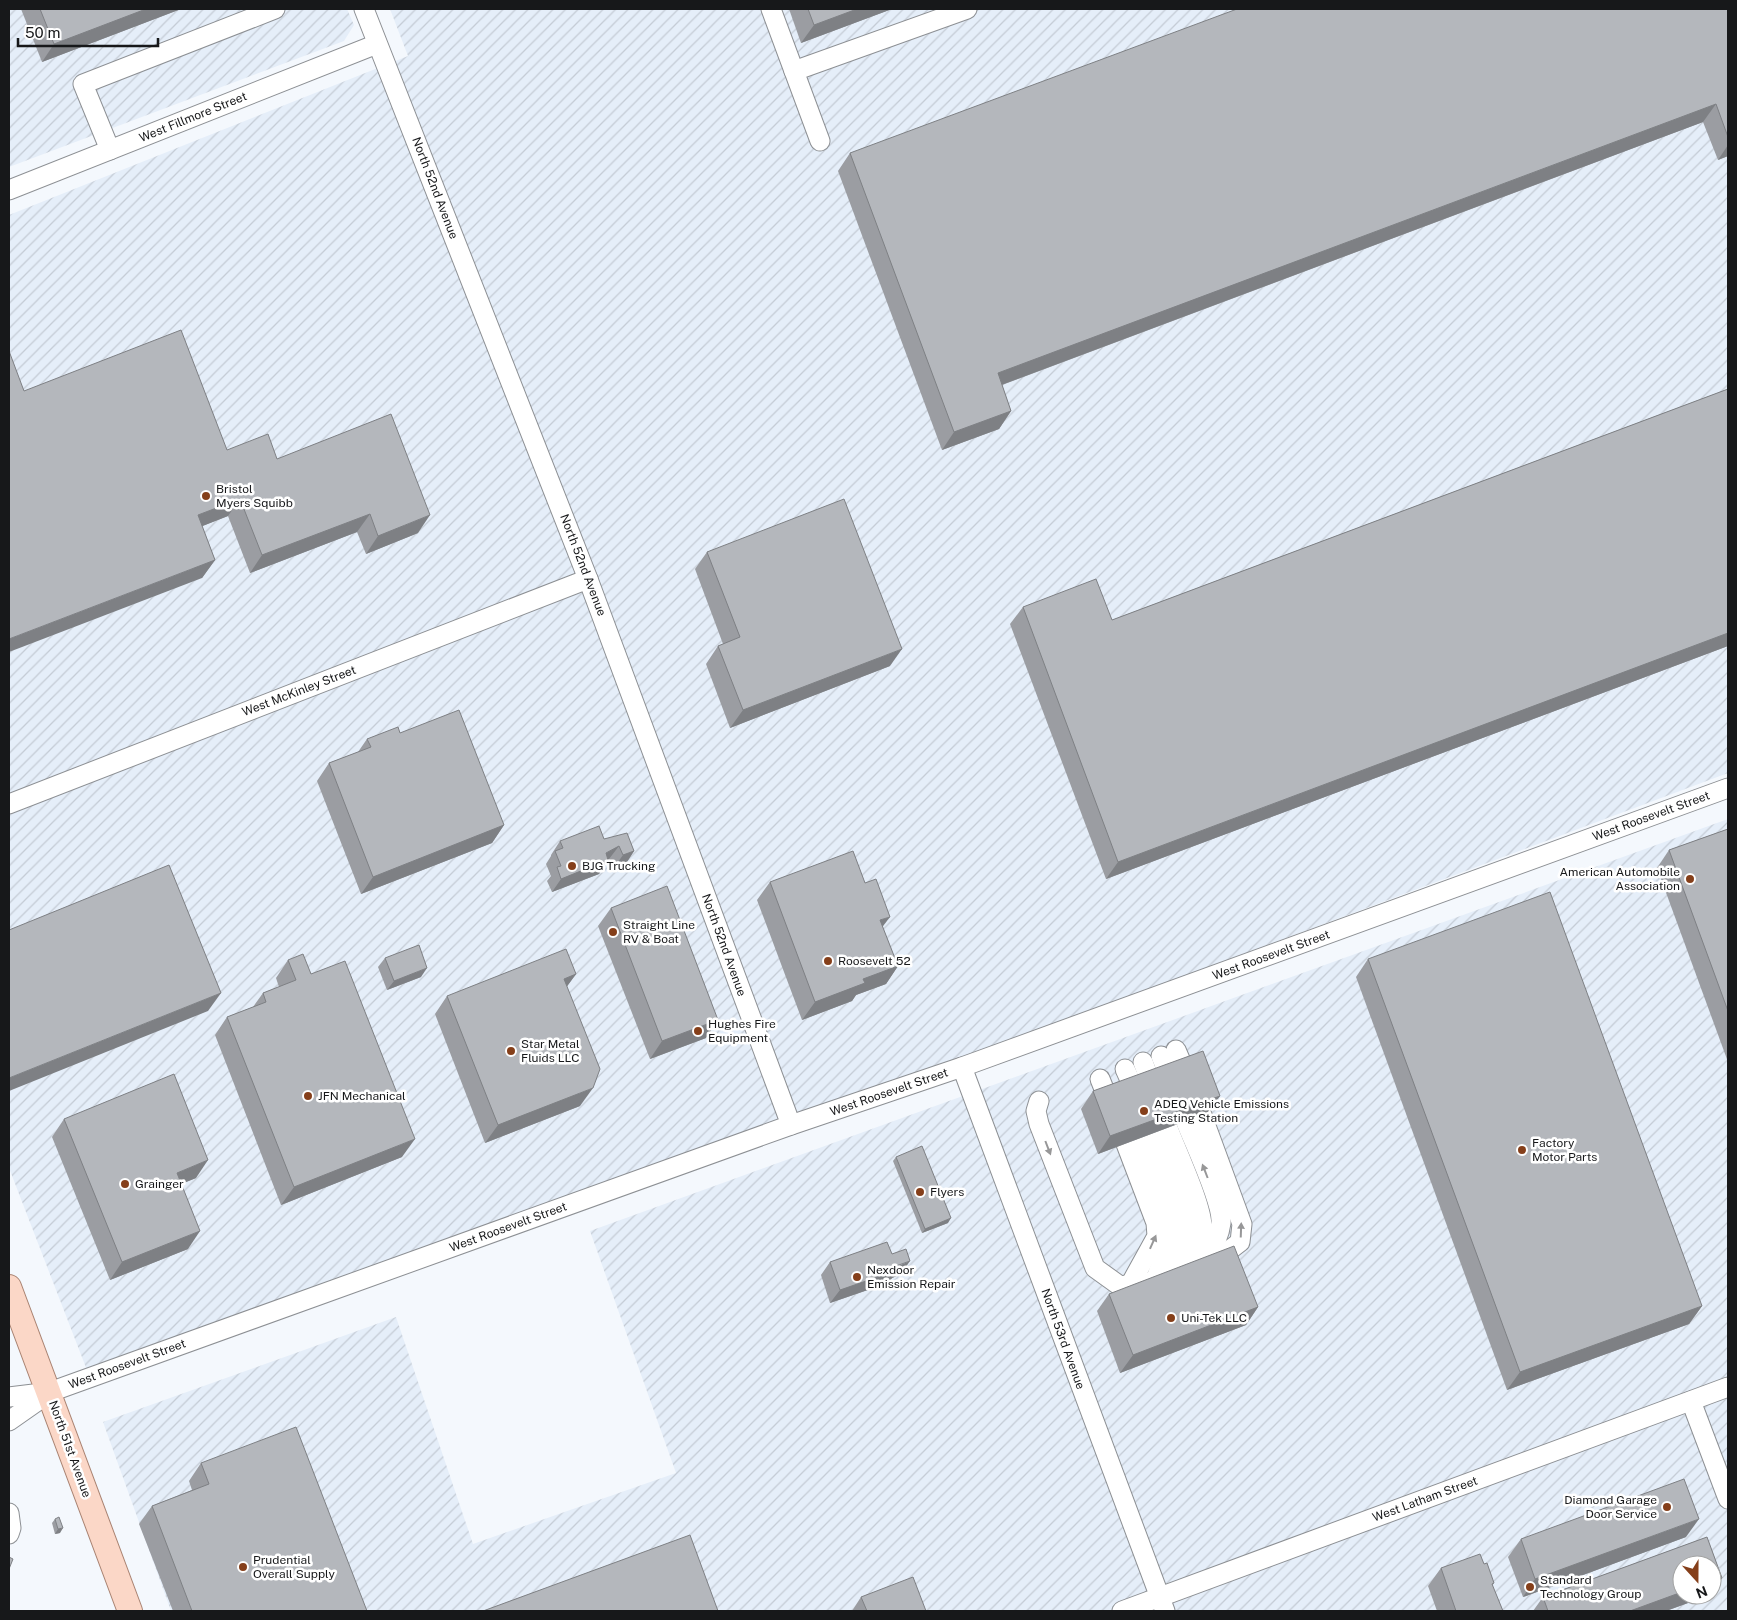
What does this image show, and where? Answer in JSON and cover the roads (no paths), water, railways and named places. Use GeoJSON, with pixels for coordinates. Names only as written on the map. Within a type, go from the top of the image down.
{"type":"FeatureCollection","features":[{"type":"Feature","properties":{"kind":"main road","name":"North 51st Avenue"},"geometry":{"type":"LineString","coordinates":[[9,1287],[50,1392],[130,1611]]}},
{"type":"Feature","properties":{"kind":"street"},"geometry":{"type":"LineString","coordinates":[[110,150],[83,84],[275,9]]}},
{"type":"Feature","properties":{"kind":"street","name":"North 52nd Avenue"},"geometry":{"type":"LineString","coordinates":[[364,9],[588,579],[791,1125]]}},
{"type":"Feature","properties":{"kind":"street"},"geometry":{"type":"LineString","coordinates":[[771,9],[820,141]]}},
{"type":"Feature","properties":{"kind":"street"},"geometry":{"type":"LineString","coordinates":[[794,71],[967,9]]}},
{"type":"Feature","properties":{"kind":"street","name":"West Fillmore Street"},"geometry":{"type":"LineString","coordinates":[[9,190],[377,44]]}},
{"type":"Feature","properties":{"kind":"street","name":"West McKinley Street"},"geometry":{"type":"LineString","coordinates":[[9,804],[588,579]]}},
{"type":"Feature","properties":{"kind":"street","name":"West Roosevelt Street"},"geometry":{"type":"LineString","coordinates":[[9,1397],[50,1392],[791,1125],[962,1067],[1728,788]]}},
{"type":"Feature","properties":{"kind":"street"},"geometry":{"type":"LineString","coordinates":[[1168,1053],[1177,1074]]}},
{"type":"Feature","properties":{"kind":"street","name":"North 53rd Avenue"},"geometry":{"type":"LineString","coordinates":[[962,1067],[1162,1604]]}},
{"type":"Feature","properties":{"kind":"street"},"geometry":{"type":"LineString","coordinates":[[1121,1071],[1129,1091],[1121,1071]]}},
{"type":"Feature","properties":{"kind":"street"},"geometry":{"type":"LineString","coordinates":[[1039,1101],[1036,1110],[1039,1124],[1095,1268],[1120,1286],[1154,1283],[1217,1260],[1240,1242],[1242,1224],[1194,1118]]}},
{"type":"Feature","properties":{"kind":"street"},"geometry":{"type":"LineString","coordinates":[[1130,1285],[1157,1236],[1146,1136]]}},
{"type":"Feature","properties":{"kind":"street"},"geometry":{"type":"LineString","coordinates":[[1146,1136],[1183,1212],[1187,1235],[1183,1254],[1189,1270]]}},
{"type":"Feature","properties":{"kind":"street"},"geometry":{"type":"LineString","coordinates":[[1146,1136],[1172,1229],[1170,1242],[1154,1283]]}},
{"type":"Feature","properties":{"kind":"street","name":"West Latham Street"},"geometry":{"type":"LineString","coordinates":[[1122,1611],[1162,1604],[1728,1387]]}},
{"type":"Feature","properties":{"kind":"street","name":"West Roosevelt Street"},"geometry":{"type":"LineString","coordinates":[[9,1422],[50,1392]]}},
{"type":"Feature","properties":{"kind":"street"},"geometry":{"type":"LineString","coordinates":[[1691,1401],[1728,1500]]}},
{"type":"Feature","properties":{"kind":"street"},"geometry":{"type":"LineString","coordinates":[[9,1513],[11,1528],[9,1534]]}},
{"type":"Feature","properties":{"kind":"place","name":"Bristol Myers Squibb"},"geometry":{"type":"Point","coordinates":[206,496]}},
{"type":"Feature","properties":{"kind":"place","name":"BJG Trucking"},"geometry":{"type":"Point","coordinates":[572,866]}},
{"type":"Feature","properties":{"kind":"place","name":"American Automobile Association"},"geometry":{"type":"Point","coordinates":[1690,879]}},
{"type":"Feature","properties":{"kind":"place","name":"Straight Line RV & Boat"},"geometry":{"type":"Point","coordinates":[613,932]}},
{"type":"Feature","properties":{"kind":"place","name":"Roosevelt 52"},"geometry":{"type":"Point","coordinates":[828,961]}},
{"type":"Feature","properties":{"kind":"place","name":"Hughes Fire Equipment"},"geometry":{"type":"Point","coordinates":[698,1031]}},
{"type":"Feature","properties":{"kind":"place","name":"Star Metal Fluids LLC"},"geometry":{"type":"Point","coordinates":[511,1051]}},
{"type":"Feature","properties":{"kind":"place","name":"JFN Mechanical"},"geometry":{"type":"Point","coordinates":[308,1096]}},
{"type":"Feature","properties":{"kind":"place","name":"ADEQ Vehicle Emissions Testing Station"},"geometry":{"type":"Point","coordinates":[1144,1111]}},
{"type":"Feature","properties":{"kind":"place","name":"Factory Motor Parts"},"geometry":{"type":"Point","coordinates":[1522,1150]}},
{"type":"Feature","properties":{"kind":"place","name":"Grainger"},"geometry":{"type":"Point","coordinates":[125,1184]}},
{"type":"Feature","properties":{"kind":"place","name":"Flyers"},"geometry":{"type":"Point","coordinates":[920,1192]}},
{"type":"Feature","properties":{"kind":"place","name":"Nexdoor Emission Repair"},"geometry":{"type":"Point","coordinates":[857,1277]}},
{"type":"Feature","properties":{"kind":"place","name":"Uni-Tek LLC"},"geometry":{"type":"Point","coordinates":[1171,1318]}},
{"type":"Feature","properties":{"kind":"place","name":"Diamond Garage Door Service"},"geometry":{"type":"Point","coordinates":[1667,1507]}},
{"type":"Feature","properties":{"kind":"place","name":"Prudential Overall Supply"},"geometry":{"type":"Point","coordinates":[243,1567]}},
{"type":"Feature","properties":{"kind":"place","name":"Standard Technology Group"},"geometry":{"type":"Point","coordinates":[1530,1587]}}]}
